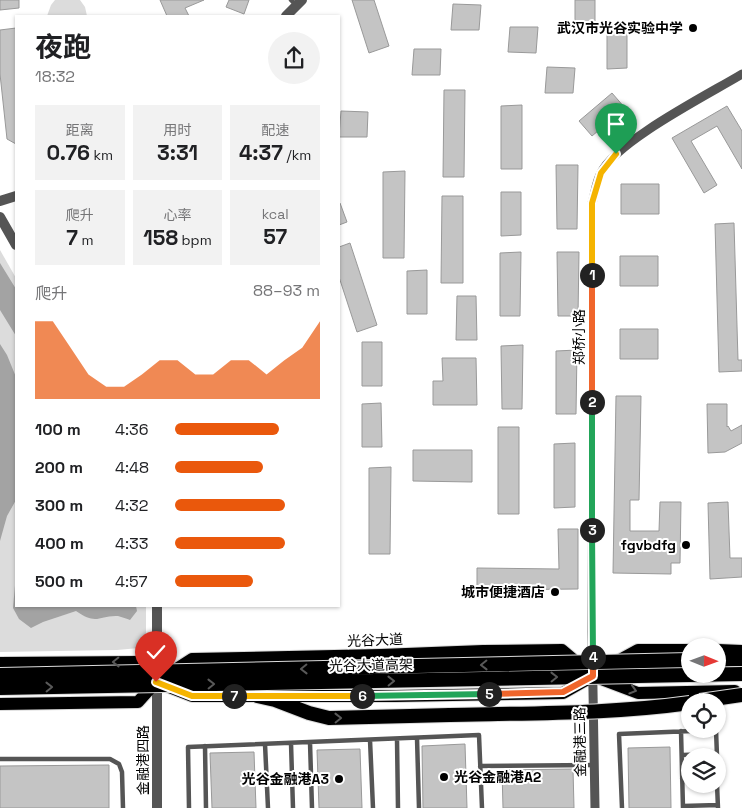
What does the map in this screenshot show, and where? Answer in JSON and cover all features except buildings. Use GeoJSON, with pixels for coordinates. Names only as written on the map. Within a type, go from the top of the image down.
{"type":"FeatureCollection","features":[{"type":"Feature","properties":{"kind":"highway"},"geometry":{"type":"LineString","coordinates":[[726,660],[742,659]]}},
{"type":"Feature","properties":{"kind":"highway","name":"光谷大道高架"},"geometry":{"type":"LineString","coordinates":[[0,675],[681,660]]}},
{"type":"Feature","properties":{"kind":"highway","name":"光谷大道高架"},"geometry":{"type":"LineString","coordinates":[[0,688],[742,674]]}},
{"type":"Feature","properties":{"kind":"highway"},"geometry":{"type":"LineString","coordinates":[[726,697],[742,695]]}},
{"type":"Feature","properties":{"kind":"highway"},"geometry":{"type":"LineString","coordinates":[[258,696],[329,718],[450,716],[662,707],[681,704]]}},
{"type":"Feature","properties":{"kind":"main road","name":"光谷大道"},"geometry":{"type":"LineString","coordinates":[[0,704],[138,702],[156,682],[192,658],[380,655],[483,651],[562,650],[593,676],[638,693],[742,691]]}},
{"type":"Feature","properties":{"kind":"main road"},"geometry":{"type":"LineString","coordinates":[[0,663],[138,662],[156,682],[192,696],[396,696],[563,692],[638,650],[681,650]]}},
{"type":"Feature","properties":{"kind":"main road"},"geometry":{"type":"LineString","coordinates":[[726,650],[742,651]]}},
{"type":"Feature","properties":{"kind":"street"},"geometry":{"type":"LineString","coordinates":[[287,15],[296,2]]}},
{"type":"Feature","properties":{"kind":"street","name":"郑桥小路"},"geometry":{"type":"LineString","coordinates":[[593,676],[592,203],[601,173],[616,154],[659,123],[742,74]]}},
{"type":"Feature","properties":{"kind":"street"},"geometry":{"type":"LineString","coordinates":[[0,201],[15,196]]}},
{"type":"Feature","properties":{"kind":"street"},"geometry":{"type":"LineString","coordinates":[[0,217],[15,243]]}},
{"type":"Feature","properties":{"kind":"street","name":"金融港四路"},"geometry":{"type":"LineString","coordinates":[[157,607],[157,808]]}},
{"type":"Feature","properties":{"kind":"street","name":"金融港三路"},"geometry":{"type":"LineString","coordinates":[[593,676],[595,808]]}},
{"type":"Feature","properties":{"kind":"lane"},"geometry":{"type":"LineString","coordinates":[[622,808],[619,734],[681,732]]}},
{"type":"Feature","properties":{"kind":"lane"},"geometry":{"type":"LineString","coordinates":[[189,808],[188,747],[480,735],[482,808]]}},
{"type":"Feature","properties":{"kind":"lane"},"geometry":{"type":"LineString","coordinates":[[417,738],[419,808]]}},
{"type":"Feature","properties":{"kind":"lane"},"geometry":{"type":"LineString","coordinates":[[397,739],[398,808]]}},
{"type":"Feature","properties":{"kind":"lane"},"geometry":{"type":"LineString","coordinates":[[370,740],[373,808]]}},
{"type":"Feature","properties":{"kind":"lane"},"geometry":{"type":"LineString","coordinates":[[310,742],[312,808]]}},
{"type":"Feature","properties":{"kind":"lane"},"geometry":{"type":"LineString","coordinates":[[291,743],[293,808]]}},
{"type":"Feature","properties":{"kind":"lane"},"geometry":{"type":"LineString","coordinates":[[265,744],[268,808]]}},
{"type":"Feature","properties":{"kind":"lane"},"geometry":{"type":"LineString","coordinates":[[204,746],[206,808]]}},
{"type":"Feature","properties":{"kind":"lane"},"geometry":{"type":"LineString","coordinates":[[0,759],[110,759],[119,764],[122,772],[123,808]]}},
{"type":"Feature","properties":{"kind":"lane"},"geometry":{"type":"LineString","coordinates":[[480,766],[594,765]]}},
{"type":"Feature","properties":{"kind":"lane"},"geometry":{"type":"LineString","coordinates":[[683,793],[683,807],[718,806],[717,793]]}},
{"type":"Feature","properties":{"kind":"shaded area"},"geometry":{"type":"Polygon","coordinates":[[[55,0],[80,0],[85,7],[87,15],[47,15],[55,0]]]}},
{"type":"Feature","properties":{"kind":"shaded area"},"geometry":{"type":"Polygon","coordinates":[[[0,250],[15,276],[15,607],[146,607],[146,638],[139,648],[0,652],[0,250]]]}},
{"type":"Feature","properties":{"kind":"shaded area"},"geometry":{"type":"Polygon","coordinates":[[[0,263],[15,287],[15,334],[0,310],[0,263]]]}},
{"type":"Feature","properties":{"kind":"shaded area"},"geometry":{"type":"Polygon","coordinates":[[[0,344],[15,375],[15,502],[7,516],[0,541],[0,344]]]}},
{"type":"Feature","properties":{"kind":"shaded area"},"geometry":{"type":"Polygon","coordinates":[[[15,585],[15,607],[136,607],[137,611],[130,620],[118,616],[94,619],[76,611],[31,628],[19,619],[13,608],[15,585]]]}},
{"type":"Feature","properties":{"kind":"place","name":"武汉市光谷实验中学"},"geometry":{"type":"Point","coordinates":[693,28]}},
{"type":"Feature","properties":{"kind":"place","name":"fgvbdfg"},"geometry":{"type":"Point","coordinates":[686,545]}},
{"type":"Feature","properties":{"kind":"place","name":"城市便捷酒店"},"geometry":{"type":"Point","coordinates":[555,592]}},
{"type":"Feature","properties":{"kind":"place","name":"光谷金融港A2"},"geometry":{"type":"Point","coordinates":[444,777]}},
{"type":"Feature","properties":{"kind":"place","name":"光谷金融港A3"},"geometry":{"type":"Point","coordinates":[339,779]}},
{"type":"Feature","properties":{"kind":"route"},"geometry":{"type":"LineString","coordinates":[[156,682],[192,696],[396,696],[563,692],[593,676],[592,203],[601,173],[616,154]]}}]}
